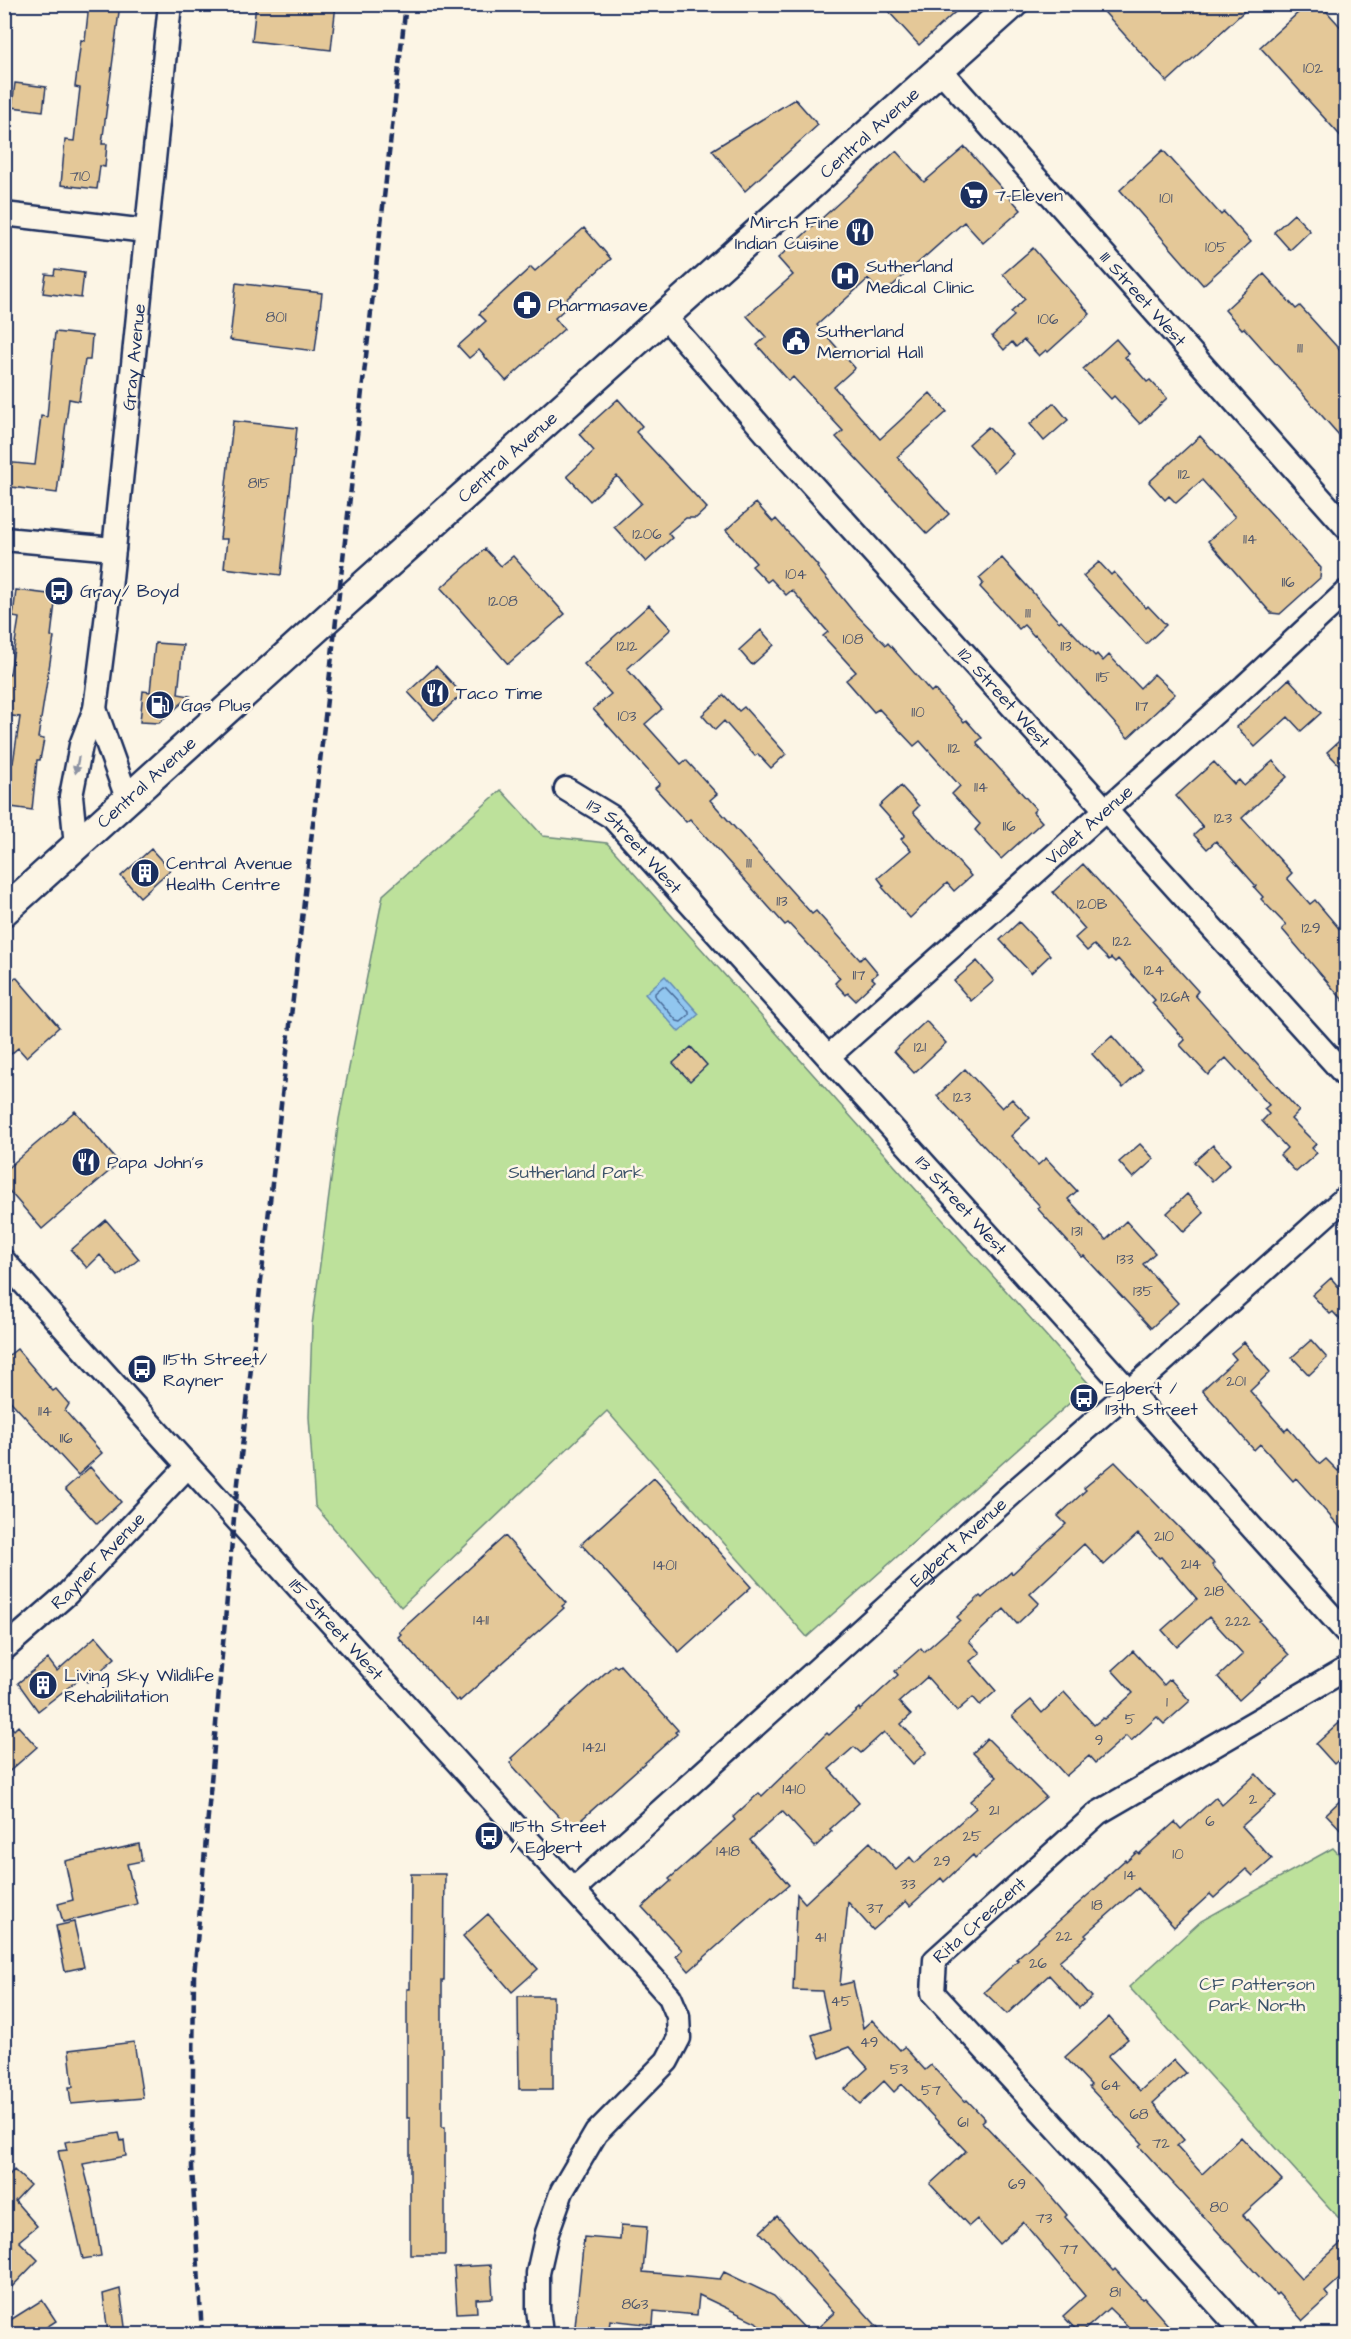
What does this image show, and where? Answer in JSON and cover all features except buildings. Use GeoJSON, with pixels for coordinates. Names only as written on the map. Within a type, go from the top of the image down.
{"type":"FeatureCollection","features":[{"type":"Feature","properties":{"kind":"main road","name":"Central Avenue"},"geometry":{"type":"LineString","coordinates":[[4,911],[127,798],[1013,4]]}},
{"type":"Feature","properties":{"kind":"street","name":"Gray Avenue"},"geometry":{"type":"LineString","coordinates":[[76,845],[71,796],[81,745],[95,709],[114,549],[170,4]]}},
{"type":"Feature","properties":{"kind":"street","name":"111 Street West"},"geometry":{"type":"LineString","coordinates":[[940,70],[1347,526]]}},
{"type":"Feature","properties":{"kind":"street"},"geometry":{"type":"LineString","coordinates":[[4,214],[146,231]]}},
{"type":"Feature","properties":{"kind":"street","name":"112 Street West"},"geometry":{"type":"LineString","coordinates":[[665,317],[785,455],[1347,1076]]}},
{"type":"Feature","properties":{"kind":"street"},"geometry":{"type":"LineString","coordinates":[[4,539],[114,549]]}},
{"type":"Feature","properties":{"kind":"street","name":"Violet Avenue"},"geometry":{"type":"LineString","coordinates":[[829,1056],[1245,686],[1347,592]]}},
{"type":"Feature","properties":{"kind":"street","name":"Gray Avenue"},"geometry":{"type":"LineString","coordinates":[[95,709],[127,798]]}},
{"type":"Feature","properties":{"kind":"street","name":"113 Street West"},"geometry":{"type":"LineString","coordinates":[[566,789],[612,817],[1347,1632]]}},
{"type":"Feature","properties":{"kind":"street","name":"Egbert Avenue"},"geometry":{"type":"LineString","coordinates":[[573,1890],[1016,1490],[1347,1197]]}},
{"type":"Feature","properties":{"kind":"street","name":"115 Street West"},"geometry":{"type":"LineString","coordinates":[[4,1261],[670,1997],[678,2016],[679,2038],[667,2061],[596,2133],[578,2160],[562,2191],[547,2233],[538,2273],[541,2334]]}},
{"type":"Feature","properties":{"kind":"street","name":"Rayner Avenue"},"geometry":{"type":"LineString","coordinates":[[4,1650],[67,1594],[188,1466]]}},
{"type":"Feature","properties":{"kind":"street","name":"Rita Crescent"},"geometry":{"type":"LineString","coordinates":[[1245,2334],[933,1993],[935,1960],[1098,1814],[1347,1669]]}},
{"type":"Feature","properties":{"kind":"green space","name":"Sutherland Park"},"geometry":{"type":"Polygon","coordinates":[[[501,790],[543,836],[607,843],[1090,1385],[807,1637],[607,1411],[401,1607],[315,1506],[309,1417],[312,1325],[339,1119],[383,895],[501,790]]]}},
{"type":"Feature","properties":{"kind":"green space","name":"CF Patterson Park North"},"geometry":{"type":"Polygon","coordinates":[[[1333,1848],[1346,1862],[1346,2226],[1129,1987],[1201,1921],[1333,1848]]]}},
{"type":"Feature","properties":{"kind":"water"},"geometry":{"type":"Polygon","coordinates":[[[665,976],[699,1014],[679,1032],[645,994],[665,976]]]}},
{"type":"Feature","properties":{"kind":"railway"},"geometry":{"type":"LineString","coordinates":[[202,2334],[192,2167],[194,1976],[234,1518],[406,4]]}},
{"type":"Feature","properties":{"kind":"place","name":"7-Eleven"},"geometry":{"type":"Point","coordinates":[974,195]}},
{"type":"Feature","properties":{"kind":"place","name":"Mirch Fine Indian Cuisine"},"geometry":{"type":"Point","coordinates":[860,232]}},
{"type":"Feature","properties":{"kind":"place","name":"Sutherland Medical Clinic"},"geometry":{"type":"Point","coordinates":[845,276]}},
{"type":"Feature","properties":{"kind":"place","name":"Pharmasave"},"geometry":{"type":"Point","coordinates":[527,305]}},
{"type":"Feature","properties":{"kind":"place","name":"Sutherland Memorial Hall"},"geometry":{"type":"Point","coordinates":[796,341]}},
{"type":"Feature","properties":{"kind":"place","name":"Gray/ Boyd"},"geometry":{"type":"Point","coordinates":[59,591]}},
{"type":"Feature","properties":{"kind":"place","name":"Taco Time"},"geometry":{"type":"Point","coordinates":[435,693]}},
{"type":"Feature","properties":{"kind":"place","name":"Gas Plus"},"geometry":{"type":"Point","coordinates":[160,705]}},
{"type":"Feature","properties":{"kind":"place","name":"Central Avenue Health Centre"},"geometry":{"type":"Point","coordinates":[145,873]}},
{"type":"Feature","properties":{"kind":"place","name":"Papa John's"},"geometry":{"type":"Point","coordinates":[86,1162]}},
{"type":"Feature","properties":{"kind":"place","name":"115th Street/ Rayner"},"geometry":{"type":"Point","coordinates":[142,1369]}},
{"type":"Feature","properties":{"kind":"place","name":"Egbert / 113th Street"},"geometry":{"type":"Point","coordinates":[1084,1398]}},
{"type":"Feature","properties":{"kind":"place","name":"Living Sky Wildlife Rehabilitation"},"geometry":{"type":"Point","coordinates":[43,1685]}},
{"type":"Feature","properties":{"kind":"place","name":"115th Street / Egbert"},"geometry":{"type":"Point","coordinates":[489,1836]}}]}
